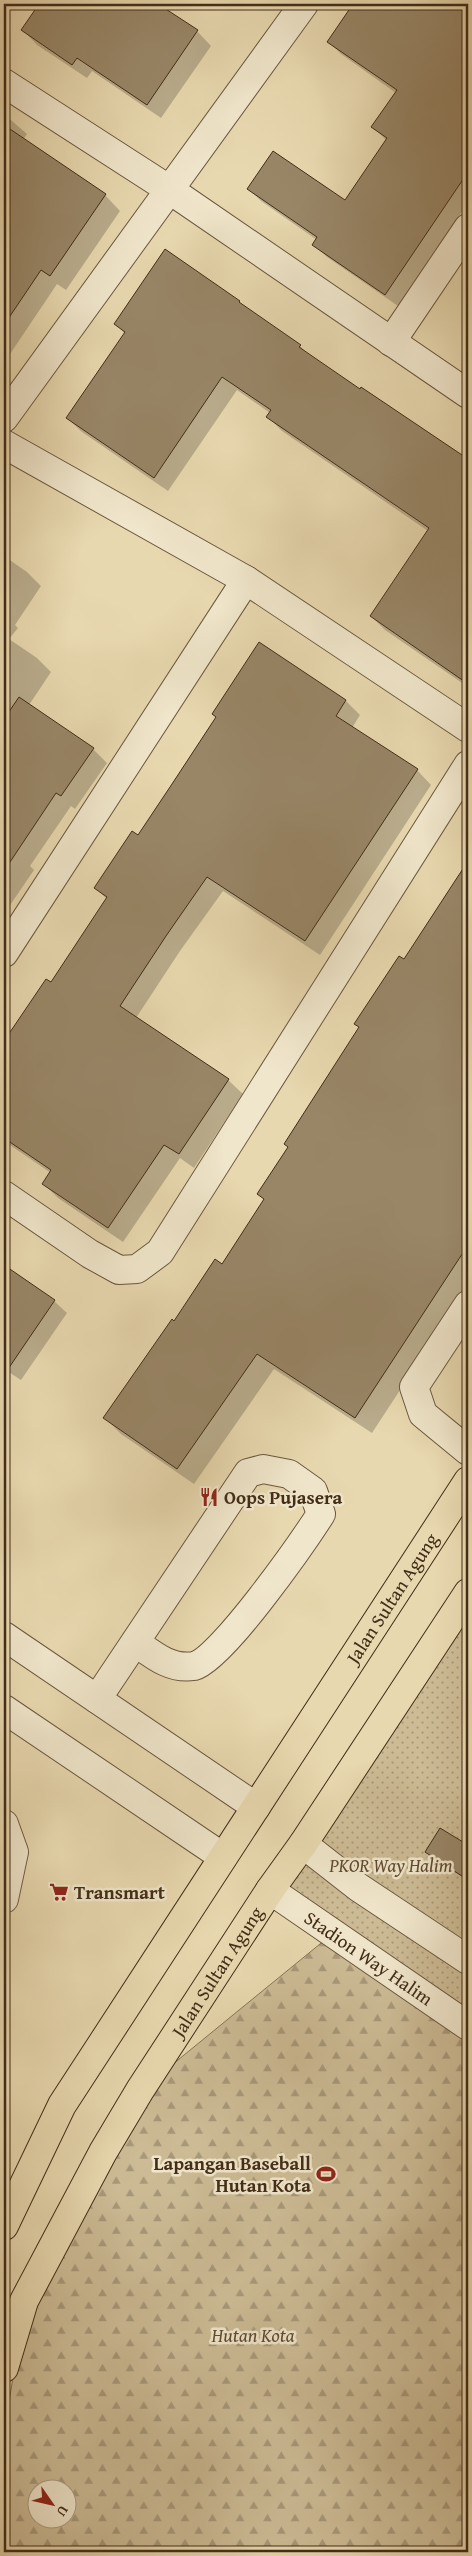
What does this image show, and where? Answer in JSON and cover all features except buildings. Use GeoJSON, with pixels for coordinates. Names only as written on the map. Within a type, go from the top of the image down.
{"type":"FeatureCollection","features":[{"type":"Feature","properties":{"kind":"main road","name":"Jalan Sultan Agung"},"geometry":{"type":"LineString","coordinates":[[4,2226],[62,2105],[468,1481]]}},
{"type":"Feature","properties":{"kind":"main road","name":"Jalan Sultan Agung"},"geometry":{"type":"LineString","coordinates":[[4,2368],[24,2300],[103,2152],[140,2090],[270,1890],[303,1844],[468,1593]]}},
{"type":"Feature","properties":{"kind":"street"},"geometry":{"type":"LineString","coordinates":[[4,418],[304,4]]}},
{"type":"Feature","properties":{"kind":"street"},"geometry":{"type":"LineString","coordinates":[[4,83],[170,190],[468,394]]}},
{"type":"Feature","properties":{"kind":"street"},"geometry":{"type":"LineString","coordinates":[[391,342],[468,228]]}},
{"type":"Feature","properties":{"kind":"street"},"geometry":{"type":"LineString","coordinates":[[4,444],[246,580],[468,728]]}},
{"type":"Feature","properties":{"kind":"street"},"geometry":{"type":"LineString","coordinates":[[4,953],[246,580]]}},
{"type":"Feature","properties":{"kind":"street"},"geometry":{"type":"LineString","coordinates":[[4,1195],[90,1254],[119,1270],[137,1269],[160,1252],[468,765]]}},
{"type":"Feature","properties":{"kind":"street"},"geometry":{"type":"LineString","coordinates":[[468,1305],[414,1387],[423,1414],[468,1451]]}},
{"type":"Feature","properties":{"kind":"street"},"geometry":{"type":"LineString","coordinates":[[97,1699],[135,1642],[248,1473],[263,1469],[288,1474],[313,1491],[321,1514],[301,1545],[219,1649],[194,1666],[173,1665],[161,1661],[135,1642]]}},
{"type":"Feature","properties":{"kind":"street"},"geometry":{"type":"LineString","coordinates":[[4,1636],[256,1807]]}},
{"type":"Feature","properties":{"kind":"street"},"geometry":{"type":"LineString","coordinates":[[4,1709],[223,1857]]}},
{"type":"Feature","properties":{"kind":"street"},"geometry":{"type":"LineString","coordinates":[[4,1824],[14,1852],[4,1899]]}},
{"type":"Feature","properties":{"kind":"street"},"geometry":{"type":"LineString","coordinates":[[303,1844],[358,1887],[468,1960]]}},
{"type":"Feature","properties":{"kind":"street","name":"Stadion Way Halim"},"geometry":{"type":"LineString","coordinates":[[270,1890],[468,2026]]}},
{"type":"Feature","properties":{"kind":"green space","name":"PKOR Way Halim"},"geometry":{"type":"Polygon","coordinates":[[[468,1607],[468,2018],[278,1889],[468,1607]]]}},
{"type":"Feature","properties":{"kind":"green space","name":"Hutan Kota"},"geometry":{"type":"Polygon","coordinates":[[[342,1926],[468,1994],[468,2552],[4,2552],[4,2432],[25,2305],[140,2091],[342,1926]]]}},
{"type":"Feature","properties":{"kind":"place","name":"Oops Pujasera"},"geometry":{"type":"Point","coordinates":[209,1497]}},
{"type":"Feature","properties":{"kind":"place","name":"Transmart"},"geometry":{"type":"Point","coordinates":[59,1892]}},
{"type":"Feature","properties":{"kind":"place","name":"Lapangan Baseball Hutan Kota"},"geometry":{"type":"Point","coordinates":[326,2174]}}]}
